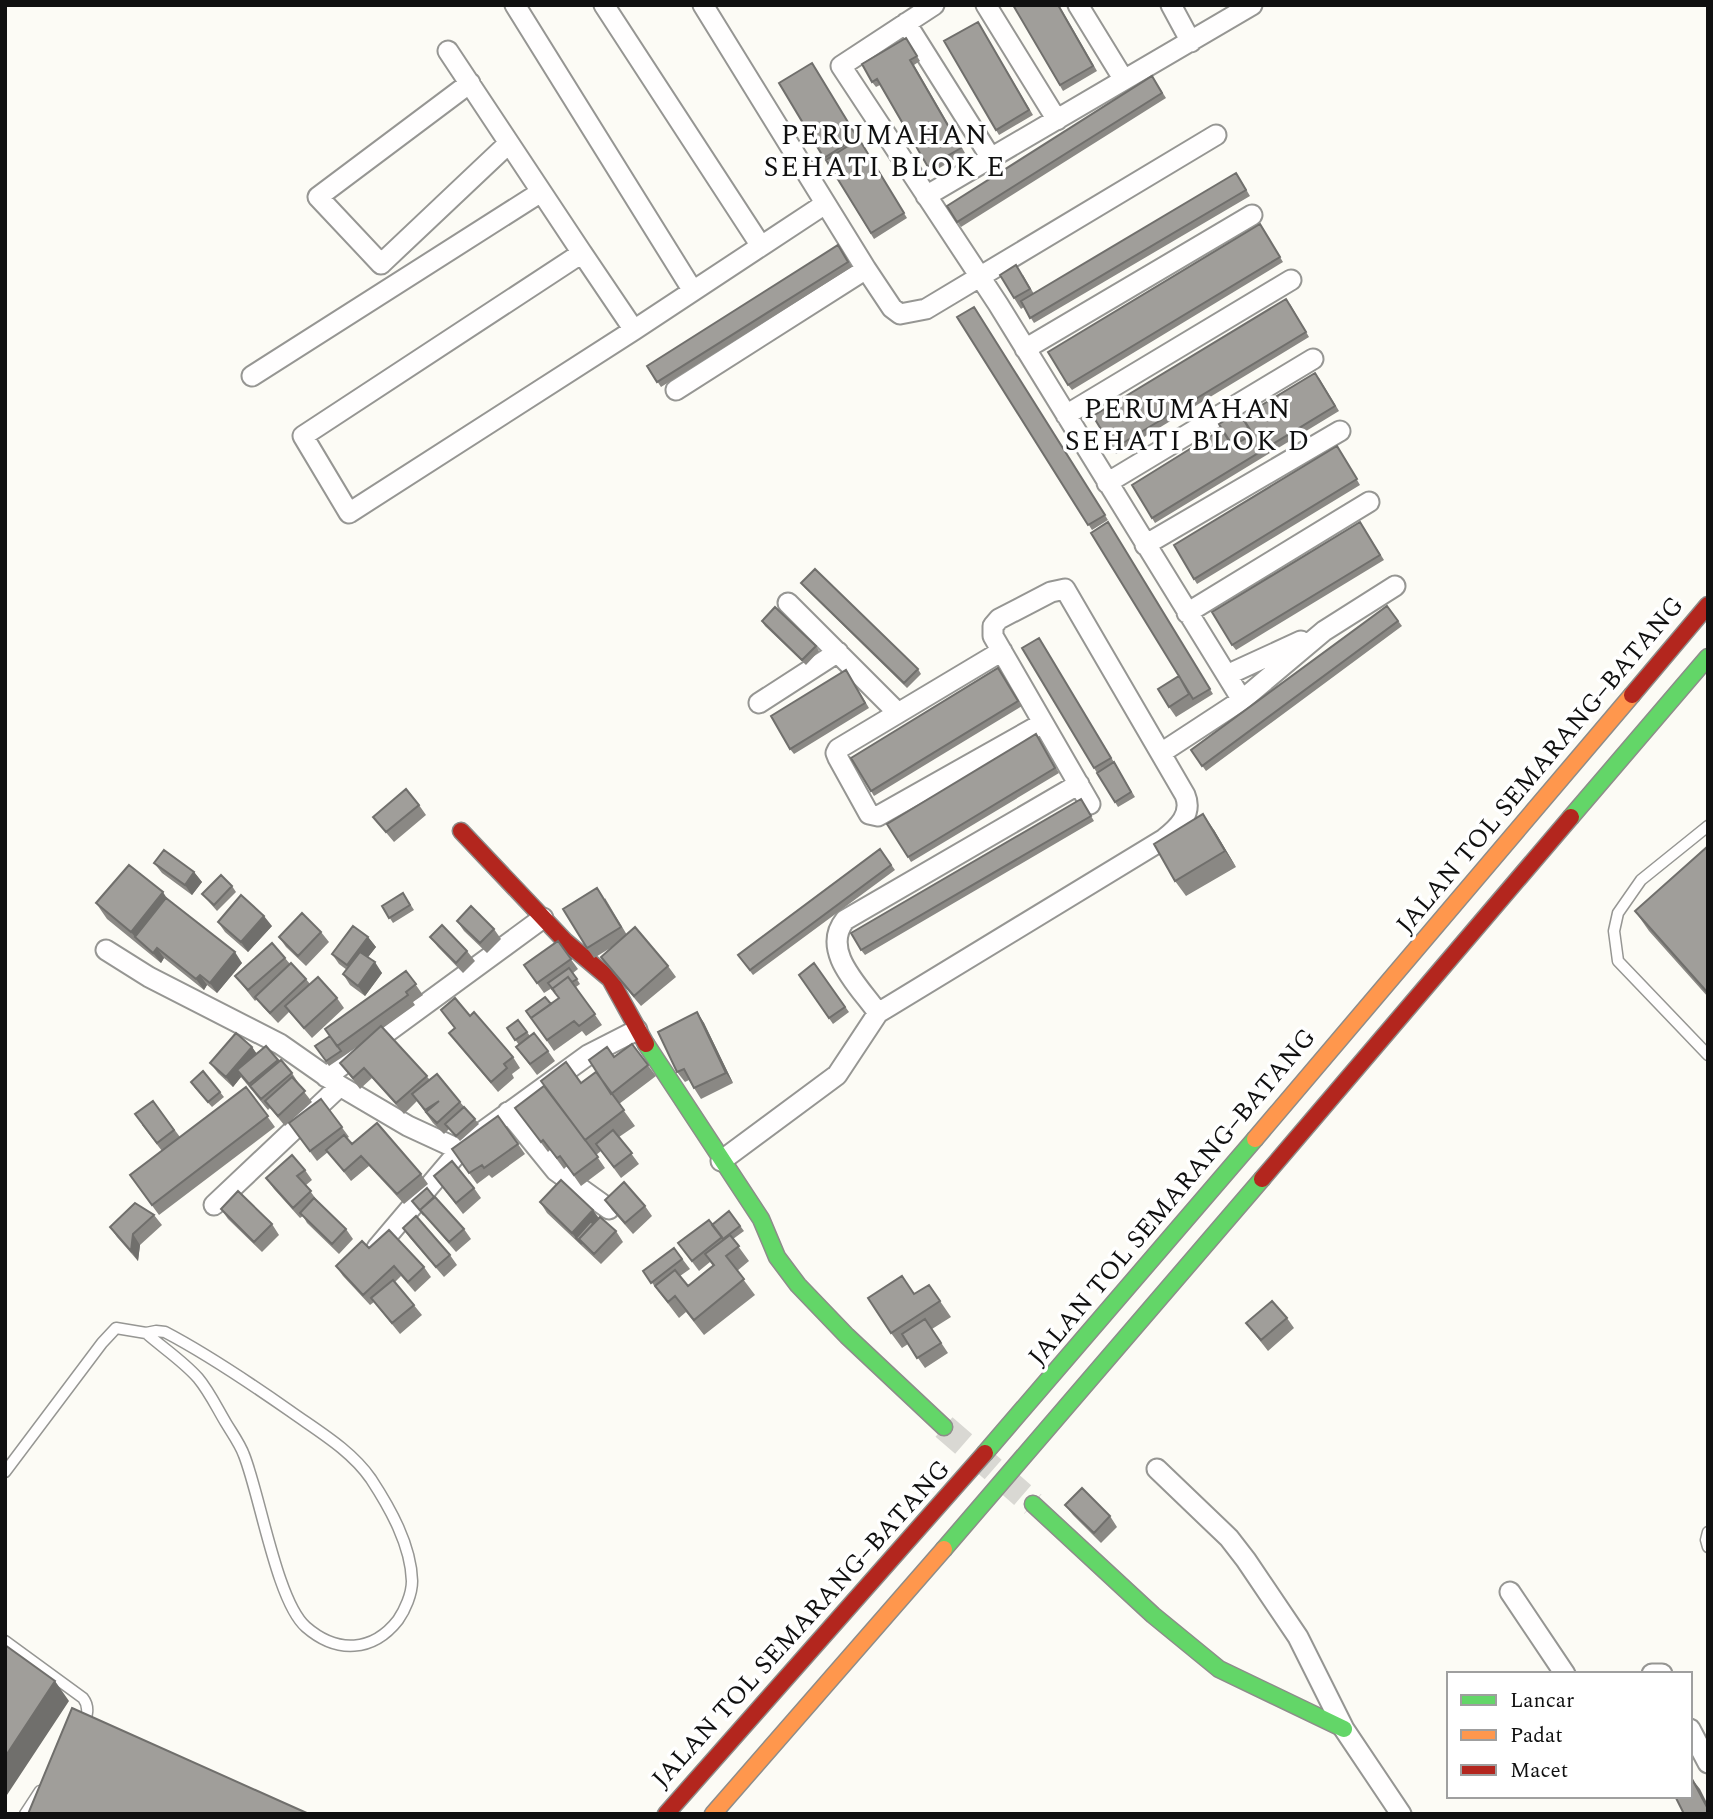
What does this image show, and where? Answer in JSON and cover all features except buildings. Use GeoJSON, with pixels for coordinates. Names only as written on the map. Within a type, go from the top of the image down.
{"type":"FeatureCollection","features":[{"type":"Feature","properties":{"kind":"main road","name":"JALAN TOL SEMARANG–BATANG"},"geometry":{"type":"LineString","coordinates":[[666,1814],[1096,1326],[1708,604]]}},
{"type":"Feature","properties":{"kind":"main road","name":"JALAN TOL SEMARANG–BATANG"},"geometry":{"type":"LineString","coordinates":[[713,1814],[1031,1449],[1708,657]]}},
{"type":"Feature","properties":{"kind":"main road"},"geometry":{"type":"LineString","coordinates":[[461,831],[565,941],[606,974],[637,1030],[761,1219],[777,1257],[798,1285],[847,1336],[944,1427]]}},
{"type":"Feature","properties":{"kind":"main road"},"geometry":{"type":"LineString","coordinates":[[1033,1504],[1153,1615],[1219,1669],[1344,1729]]}},
{"type":"Feature","properties":{"kind":"street"},"geometry":{"type":"LineString","coordinates":[[515,5],[693,291]]}},
{"type":"Feature","properties":{"kind":"street"},"geometry":{"type":"LineString","coordinates":[[604,5],[761,246]]}},
{"type":"Feature","properties":{"kind":"street"},"geometry":{"type":"LineString","coordinates":[[703,5],[866,269],[892,308],[900,314],[926,309],[1216,135]]}},
{"type":"Feature","properties":{"kind":"street"},"geometry":{"type":"LineString","coordinates":[[934,5],[841,66],[980,277],[1242,700]]}},
{"type":"Feature","properties":{"kind":"street"},"geometry":{"type":"LineString","coordinates":[[986,5],[1057,120]]}},
{"type":"Feature","properties":{"kind":"street"},"geometry":{"type":"LineString","coordinates":[[1078,5],[1124,80]]}},
{"type":"Feature","properties":{"kind":"street"},"geometry":{"type":"LineString","coordinates":[[1171,5],[1191,42]]}},
{"type":"Feature","properties":{"kind":"street"},"geometry":{"type":"LineString","coordinates":[[926,196],[1252,5]]}},
{"type":"Feature","properties":{"kind":"street"},"geometry":{"type":"LineString","coordinates":[[906,23],[991,158]]}},
{"type":"Feature","properties":{"kind":"street"},"geometry":{"type":"LineString","coordinates":[[448,51],[634,330]]}},
{"type":"Feature","properties":{"kind":"street"},"geometry":{"type":"LineString","coordinates":[[398,283],[318,197],[470,83]]}},
{"type":"Feature","properties":{"kind":"street"},"geometry":{"type":"LineString","coordinates":[[381,264],[509,143]]}},
{"type":"Feature","properties":{"kind":"street"},"geometry":{"type":"LineString","coordinates":[[253,376],[541,192]]}},
{"type":"Feature","properties":{"kind":"street"},"geometry":{"type":"LineString","coordinates":[[582,253],[303,436],[349,513],[825,204]]}},
{"type":"Feature","properties":{"kind":"street"},"geometry":{"type":"LineString","coordinates":[[1025,349],[1252,215]]}},
{"type":"Feature","properties":{"kind":"street"},"geometry":{"type":"LineString","coordinates":[[676,390],[866,269]]}},
{"type":"Feature","properties":{"kind":"street"},"geometry":{"type":"LineString","coordinates":[[1066,415],[1291,280]]}},
{"type":"Feature","properties":{"kind":"street"},"geometry":{"type":"LineString","coordinates":[[1107,483],[1313,359]]}},
{"type":"Feature","properties":{"kind":"street"},"geometry":{"type":"LineString","coordinates":[[1145,545],[1340,431]]}},
{"type":"Feature","properties":{"kind":"street"},"geometry":{"type":"LineString","coordinates":[[1187,613],[1368,502]]}},
{"type":"Feature","properties":{"kind":"street"},"geometry":{"type":"LineString","coordinates":[[1161,753],[1242,700],[1324,631],[1395,586]]}},
{"type":"Feature","properties":{"kind":"street"},"geometry":{"type":"LineString","coordinates":[[721,1161],[837,1075],[878,1013],[1172,833],[1184,819],[1188,802],[1065,589],[1051,592],[999,620],[993,626],[993,636],[1090,804]]}},
{"type":"Feature","properties":{"kind":"street"},"geometry":{"type":"LineString","coordinates":[[789,603],[898,713]]}},
{"type":"Feature","properties":{"kind":"street"},"geometry":{"type":"LineString","coordinates":[[1227,675],[1324,631]]}},
{"type":"Feature","properties":{"kind":"street"},"geometry":{"type":"LineString","coordinates":[[1002,651],[838,749],[836,753],[869,814],[874,817],[1043,723]]}},
{"type":"Feature","properties":{"kind":"street"},"geometry":{"type":"LineString","coordinates":[[759,703],[838,652]]}},
{"type":"Feature","properties":{"kind":"street"},"geometry":{"type":"LineString","coordinates":[[878,1013],[839,957],[836,939],[845,920],[1079,785]]}},
{"type":"Feature","properties":{"kind":"street"},"geometry":{"type":"LineString","coordinates":[[214,1205],[333,1082],[543,918]]}},
{"type":"Feature","properties":{"kind":"street"},"geometry":{"type":"LineString","coordinates":[[106,950],[149,977],[280,1044],[333,1082],[408,1126],[460,1150]]}},
{"type":"Feature","properties":{"kind":"street"},"geometry":{"type":"LineString","coordinates":[[377,1248],[460,1150],[588,1055],[637,1030]]}},
{"type":"Feature","properties":{"kind":"street"},"geometry":{"type":"LineString","coordinates":[[508,1112],[556,1171],[609,1209]]}},
{"type":"Feature","properties":{"kind":"street"},"geometry":{"type":"LineString","coordinates":[[1157,1469],[1229,1538],[1246,1559],[1298,1637],[1344,1729],[1401,1814]]}},
{"type":"Feature","properties":{"kind":"street"},"geometry":{"type":"LineString","coordinates":[[1510,1592],[1564,1672]]}},
{"type":"Feature","properties":{"kind":"street"},"geometry":{"type":"LineString","coordinates":[[1692,1732],[1708,1763]]}},
{"type":"Feature","properties":{"kind":"lane"},"geometry":{"type":"LineString","coordinates":[[1708,826],[1641,880],[1618,913],[1614,930],[1618,961],[1708,1055]]}},
{"type":"Feature","properties":{"kind":"lane"},"geometry":{"type":"LineString","coordinates":[[5,1472],[102,1342],[116,1328],[146,1333],[165,1332],[237,1375],[344,1450],[369,1476],[392,1515],[408,1555],[412,1583],[404,1611],[389,1631],[369,1644],[351,1647],[331,1642],[308,1629],[297,1619],[277,1568],[244,1453],[197,1377],[146,1333]]}},
{"type":"Feature","properties":{"kind":"lane"},"geometry":{"type":"LineString","coordinates":[[1708,1532],[1708,1548]]}},
{"type":"Feature","properties":{"kind":"lane"},"geometry":{"type":"LineString","coordinates":[[5,1641],[88,1704],[83,1727],[76,1737]]}},
{"type":"Feature","properties":{"kind":"lane"},"geometry":{"type":"LineString","coordinates":[[25,1814],[47,1781]]}},
{"type":"Feature","properties":{"kind":"tunnel"},"geometry":{"type":"LineString","coordinates":[[944,1427],[1033,1504]]}},
{"type":"Feature","properties":{"kind":"traffic: fast"},"geometry":{"type":"LineString","coordinates":[[1571,817],[1708,657]]}},
{"type":"Feature","properties":{"kind":"traffic: fast"},"geometry":{"type":"LineString","coordinates":[[646,1044],[761,1219],[777,1257],[798,1285],[847,1336],[944,1427]]}},
{"type":"Feature","properties":{"kind":"traffic: fast"},"geometry":{"type":"LineString","coordinates":[[985,1453],[1255,1139]]}},
{"type":"Feature","properties":{"kind":"traffic: fast"},"geometry":{"type":"LineString","coordinates":[[944,1549],[1262,1179]]}},
{"type":"Feature","properties":{"kind":"traffic: fast"},"geometry":{"type":"LineString","coordinates":[[1033,1504],[1153,1615],[1219,1669],[1344,1729]]}},
{"type":"Feature","properties":{"kind":"traffic: slow"},"geometry":{"type":"LineString","coordinates":[[1255,1139],[1632,695]]}},
{"type":"Feature","properties":{"kind":"traffic: slow"},"geometry":{"type":"LineString","coordinates":[[713,1814],[944,1549]]}},
{"type":"Feature","properties":{"kind":"traffic: jam"},"geometry":{"type":"LineString","coordinates":[[1632,695],[1708,605]]}},
{"type":"Feature","properties":{"kind":"traffic: jam"},"geometry":{"type":"LineString","coordinates":[[1262,1179],[1571,817]]}},
{"type":"Feature","properties":{"kind":"traffic: jam"},"geometry":{"type":"LineString","coordinates":[[461,831],[565,941],[610,979],[646,1044]]}},
{"type":"Feature","properties":{"kind":"traffic: jam"},"geometry":{"type":"LineString","coordinates":[[666,1814],[985,1453]]}},
{"type":"Feature","properties":{"kind":"district","name":"PERUMAHAN SEHATI BLOK E"},"geometry":{"type":"Point","coordinates":[885,151]}},
{"type":"Feature","properties":{"kind":"district","name":"PERUMAHAN SEHATI BLOK D"},"geometry":{"type":"Point","coordinates":[1188,425]}}]}
